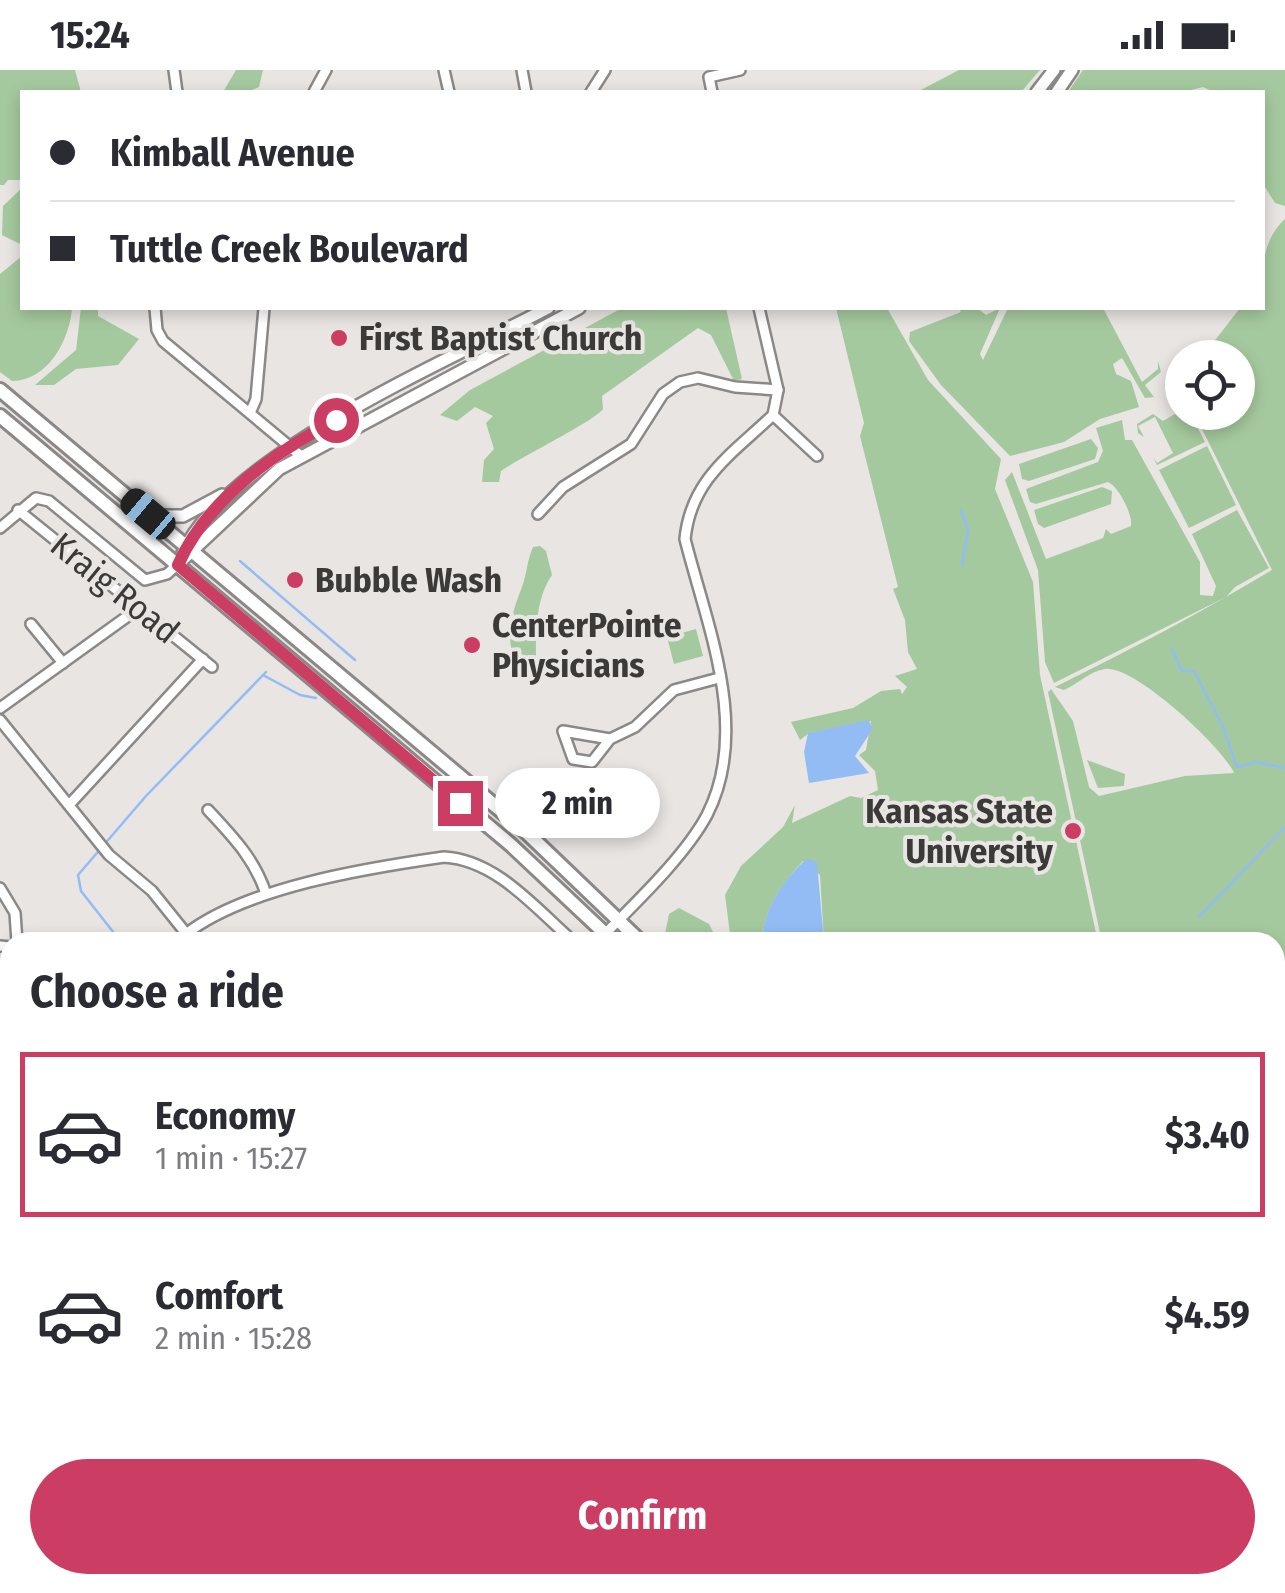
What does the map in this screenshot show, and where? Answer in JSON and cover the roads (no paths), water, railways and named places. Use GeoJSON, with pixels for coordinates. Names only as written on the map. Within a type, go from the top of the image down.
{"type":"FeatureCollection","features":[{"type":"Feature","properties":{"kind":"highway"},"geometry":{"type":"LineString","coordinates":[[3,398],[191,549],[524,830],[631,932]]}},
{"type":"Feature","properties":{"kind":"highway"},"geometry":{"type":"LineString","coordinates":[[0,416],[510,846],[599,932]]}},
{"type":"Feature","properties":{"kind":"main road"},"geometry":{"type":"LineString","coordinates":[[148,514],[170,520],[182,516],[246,479],[289,447],[544,310]]}},
{"type":"Feature","properties":{"kind":"main road"},"geometry":{"type":"LineString","coordinates":[[191,549],[247,496],[302,456],[575,310]]}},
{"type":"Feature","properties":{"kind":"main road"},"geometry":{"type":"LineString","coordinates":[[178,565],[246,479]]}},
{"type":"Feature","properties":{"kind":"street"},"geometry":{"type":"LineString","coordinates":[[711,90],[708,78],[740,70]]}},
{"type":"Feature","properties":{"kind":"street"},"geometry":{"type":"LineString","coordinates":[[155,310],[154,319],[163,342],[302,456]]}},
{"type":"Feature","properties":{"kind":"street"},"geometry":{"type":"LineString","coordinates":[[250,412],[256,398],[264,310]]}},
{"type":"Feature","properties":{"kind":"street"},"geometry":{"type":"LineString","coordinates":[[611,932],[695,834],[720,782],[728,729],[685,539],[688,510],[700,486],[773,415],[778,390],[759,310]]}},
{"type":"Feature","properties":{"kind":"street"},"geometry":{"type":"LineString","coordinates":[[538,514],[563,488],[632,444],[670,388],[698,378],[735,388],[778,390]]}},
{"type":"Feature","properties":{"kind":"street"},"geometry":{"type":"LineString","coordinates":[[773,415],[817,456]]}},
{"type":"Feature","properties":{"kind":"street"},"geometry":{"type":"LineString","coordinates":[[0,528],[36,498],[49,502],[146,580],[168,574],[178,565]]}},
{"type":"Feature","properties":{"kind":"street","name":"Kraig Road"},"geometry":{"type":"LineString","coordinates":[[18,510],[212,667]]}},
{"type":"Feature","properties":{"kind":"street"},"geometry":{"type":"LineString","coordinates":[[0,708],[139,608]]}},
{"type":"Feature","properties":{"kind":"street"},"geometry":{"type":"LineString","coordinates":[[31,624],[63,663]]}},
{"type":"Feature","properties":{"kind":"street"},"geometry":{"type":"LineString","coordinates":[[69,805],[202,660]]}},
{"type":"Feature","properties":{"kind":"street"},"geometry":{"type":"LineString","coordinates":[[610,739],[563,732],[566,750],[579,762],[596,759],[610,739],[635,727],[674,690],[719,678]]}},
{"type":"Feature","properties":{"kind":"street"},"geometry":{"type":"LineString","coordinates":[[0,720],[109,855],[152,891],[185,932]]}},
{"type":"Feature","properties":{"kind":"street"},"geometry":{"type":"LineString","coordinates":[[208,810],[251,860],[266,894]]}},
{"type":"Feature","properties":{"kind":"street"},"geometry":{"type":"LineString","coordinates":[[195,932],[211,915],[266,894],[430,859],[468,860],[490,870],[562,932]]}},
{"type":"Feature","properties":{"kind":"street"},"geometry":{"type":"LineString","coordinates":[[0,888],[15,913],[16,932]]}},
{"type":"Feature","properties":{"kind":"water"},"geometry":{"type":"Polygon","coordinates":[[[869,720],[872,730],[855,756],[869,773],[809,783],[804,752],[808,733],[869,720]]]}},
{"type":"Feature","properties":{"kind":"water"},"geometry":{"type":"Polygon","coordinates":[[[807,859],[817,862],[823,932],[763,932],[770,908],[791,875],[807,859]]]}},
{"type":"Feature","properties":{"kind":"waterway"},"geometry":{"type":"LineString","coordinates":[[961,510],[968,530],[962,565]]}},
{"type":"Feature","properties":{"kind":"waterway"},"geometry":{"type":"LineString","coordinates":[[240,561],[355,660]]}},
{"type":"Feature","properties":{"kind":"waterway"},"geometry":{"type":"LineString","coordinates":[[1172,649],[1182,671],[1194,671],[1223,727],[1237,767],[1256,762],[1285,768]]}},
{"type":"Feature","properties":{"kind":"waterway"},"geometry":{"type":"LineString","coordinates":[[113,932],[81,891],[78,875],[146,796],[266,672]]}},
{"type":"Feature","properties":{"kind":"waterway"},"geometry":{"type":"LineString","coordinates":[[263,675],[300,695],[316,698]]}},
{"type":"Feature","properties":{"kind":"waterway"},"geometry":{"type":"LineString","coordinates":[[1199,917],[1285,827]]}},
{"type":"Feature","properties":{"kind":"place","name":"First Baptist Church"},"geometry":{"type":"Point","coordinates":[339,338]}},
{"type":"Feature","properties":{"kind":"place","name":"Bubble Wash"},"geometry":{"type":"Point","coordinates":[295,580]}},
{"type":"Feature","properties":{"kind":"place","name":"CenterPointe Physicians"},"geometry":{"type":"Point","coordinates":[472,645]}},
{"type":"Feature","properties":{"kind":"place","name":"Kansas State University"},"geometry":{"type":"Point","coordinates":[1073,831]}}]}
